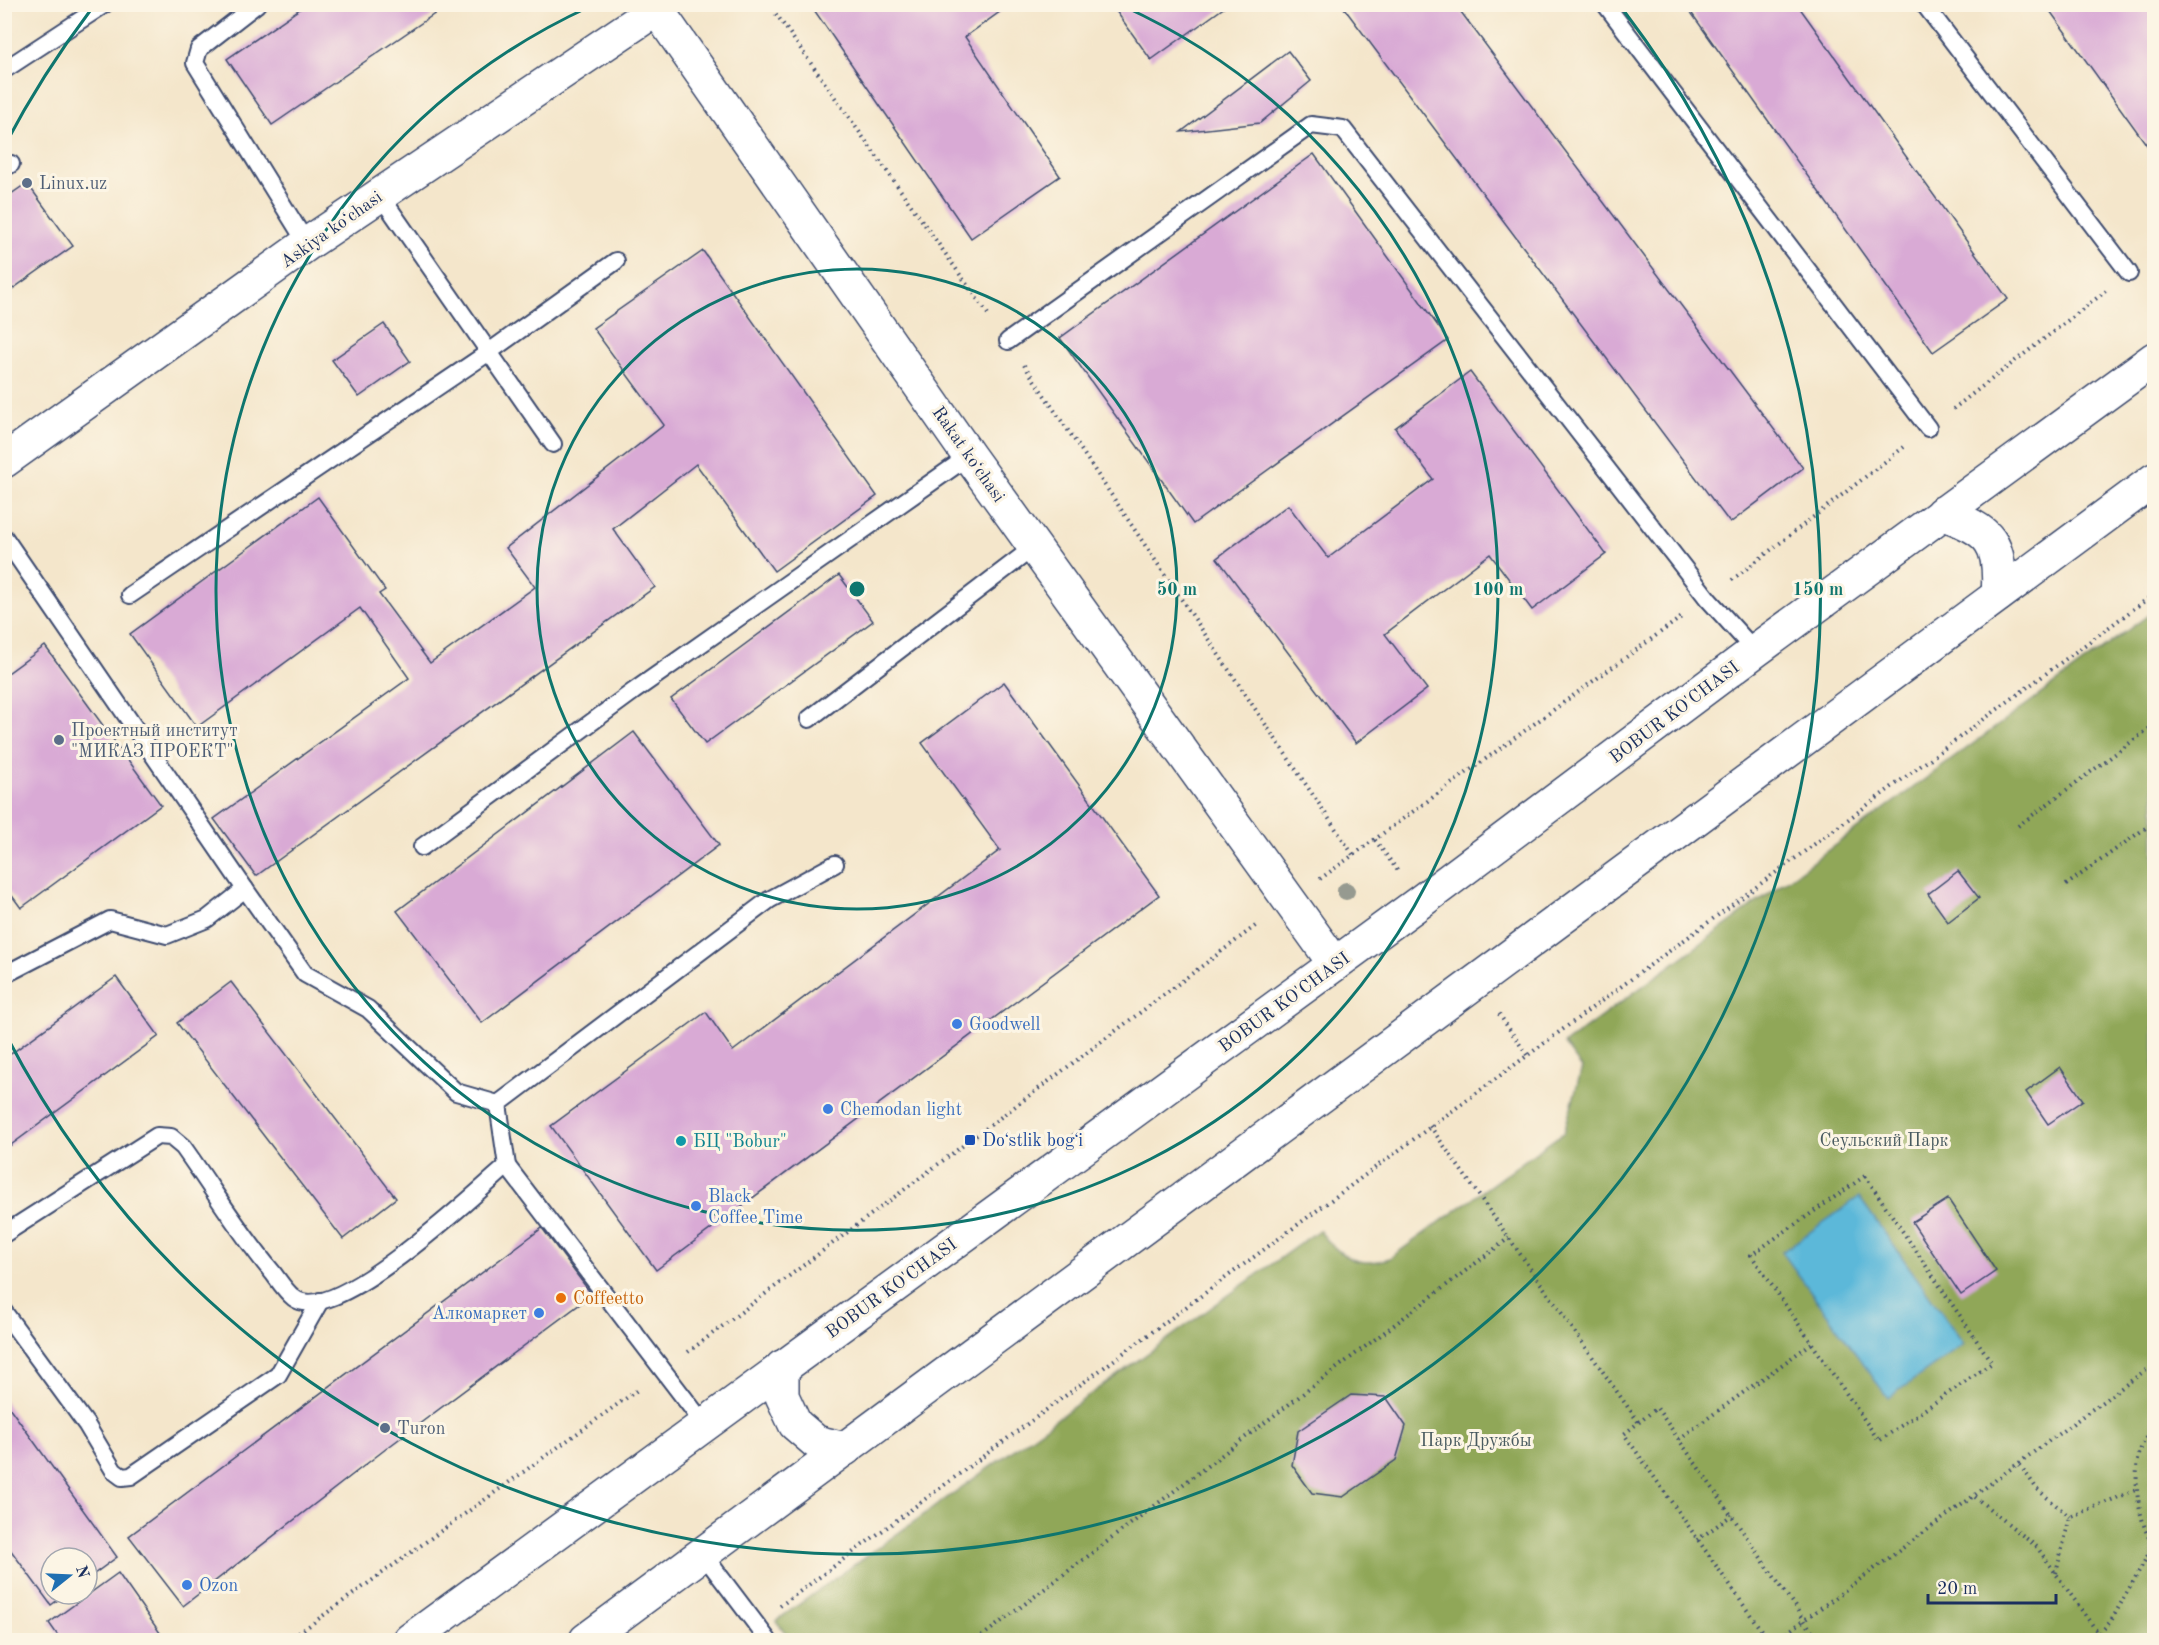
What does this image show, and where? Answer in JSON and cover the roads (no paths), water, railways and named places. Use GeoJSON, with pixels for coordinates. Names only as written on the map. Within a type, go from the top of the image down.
{"type":"FeatureCollection","features":[{"type":"Feature","properties":{"kind":"main road","name":"Askiya koʻchasi"},"geometry":{"type":"LineString","coordinates":[[4,462],[307,244],[658,6]]}},
{"type":"Feature","properties":{"kind":"main road","name":"Rakat koʻchasi"},"geometry":{"type":"LineString","coordinates":[[658,6],[969,456],[1335,964]]}},
{"type":"Feature","properties":{"kind":"main road","name":"BOBUR KO'CHASI"},"geometry":{"type":"LineString","coordinates":[[410,1641],[1335,964],[1755,651],[2154,359]]}},
{"type":"Feature","properties":{"kind":"main road"},"geometry":{"type":"LineString","coordinates":[[586,1641],[2154,480]]}},
{"type":"Feature","properties":{"kind":"main road"},"geometry":{"type":"LineString","coordinates":[[1942,513],[1970,523],[1993,541],[2000,566],[1998,595]]}},
{"type":"Feature","properties":{"kind":"main road"},"geometry":{"type":"LineString","coordinates":[[782,1367],[782,1396],[795,1424],[816,1442],[845,1449]]}},
{"type":"Feature","properties":{"kind":"lane"},"geometry":{"type":"LineString","coordinates":[[4,70],[105,4]]}},
{"type":"Feature","properties":{"kind":"lane"},"geometry":{"type":"LineString","coordinates":[[257,4],[199,49],[195,63],[307,244]]}},
{"type":"Feature","properties":{"kind":"lane"},"geometry":{"type":"LineString","coordinates":[[1605,4],[1928,428]]}},
{"type":"Feature","properties":{"kind":"lane"},"geometry":{"type":"LineString","coordinates":[[1924,4],[2129,273]]}},
{"type":"Feature","properties":{"kind":"lane"},"geometry":{"type":"LineString","coordinates":[[1008,342],[1311,125],[1343,129],[1708,599],[1755,651]]}},
{"type":"Feature","properties":{"kind":"lane"},"geometry":{"type":"LineString","coordinates":[[380,195],[553,444]]}},
{"type":"Feature","properties":{"kind":"lane"},"geometry":{"type":"LineString","coordinates":[[130,595],[489,352],[616,261]]}},
{"type":"Feature","properties":{"kind":"lane"},"geometry":{"type":"LineString","coordinates":[[422,847],[634,691],[969,456]]}},
{"type":"Feature","properties":{"kind":"lane"},"geometry":{"type":"LineString","coordinates":[[4,537],[305,974],[368,1009],[456,1092],[498,1104]]}},
{"type":"Feature","properties":{"kind":"lane"},"geometry":{"type":"LineString","coordinates":[[809,719],[1034,547]]}},
{"type":"Feature","properties":{"kind":"lane"},"geometry":{"type":"LineString","coordinates":[[498,1104],[770,900],[835,864]]}},
{"type":"Feature","properties":{"kind":"lane"},"geometry":{"type":"LineString","coordinates":[[4,975],[110,920],[167,935],[207,919],[245,889]]}},
{"type":"Feature","properties":{"kind":"lane"},"geometry":{"type":"LineString","coordinates":[[498,1104],[507,1166],[704,1424]]}},
{"type":"Feature","properties":{"kind":"lane"},"geometry":{"type":"LineString","coordinates":[[4,1234],[157,1136],[171,1137],[183,1147],[259,1257],[294,1298],[306,1303],[320,1301],[346,1290],[402,1257],[507,1166]]}},
{"type":"Feature","properties":{"kind":"lane"},"geometry":{"type":"LineString","coordinates":[[4,1312],[86,1424],[114,1471],[122,1477],[131,1476],[278,1375],[320,1301]]}},
{"type":"Feature","properties":{"kind":"lane"},"geometry":{"type":"LineString","coordinates":[[703,1554],[768,1641]]}},
{"type":"Feature","properties":{"kind":"water"},"geometry":{"type":"Polygon","coordinates":[[[1859,1197],[1964,1344],[1888,1398],[1782,1252],[1859,1197]]]}},
{"type":"Feature","properties":{"kind":"place","name":"Linux.uz"},"geometry":{"type":"Point","coordinates":[27,183]}},
{"type":"Feature","properties":{"kind":"place","name":"Проектный институт \"МИКАЗ ПРОЕКТ\""},"geometry":{"type":"Point","coordinates":[59,740]}},
{"type":"Feature","properties":{"kind":"place","name":"Goodwell"},"geometry":{"type":"Point","coordinates":[957,1024]}},
{"type":"Feature","properties":{"kind":"place","name":"Chemodan light"},"geometry":{"type":"Point","coordinates":[828,1109]}},
{"type":"Feature","properties":{"kind":"place","name":"Doʻstlik bogʻi"},"geometry":{"type":"Point","coordinates":[970,1140]}},
{"type":"Feature","properties":{"kind":"place","name":"БЦ \"Bobur\""},"geometry":{"type":"Point","coordinates":[681,1141]}},
{"type":"Feature","properties":{"kind":"place","name":"Black Coffee Time"},"geometry":{"type":"Point","coordinates":[696,1206]}},
{"type":"Feature","properties":{"kind":"place","name":"Coffeetto"},"geometry":{"type":"Point","coordinates":[561,1298]}},
{"type":"Feature","properties":{"kind":"place","name":"Алкомаркет"},"geometry":{"type":"Point","coordinates":[539,1313]}},
{"type":"Feature","properties":{"kind":"place","name":"Turon"},"geometry":{"type":"Point","coordinates":[385,1428]}},
{"type":"Feature","properties":{"kind":"place","name":"Ozon"},"geometry":{"type":"Point","coordinates":[187,1585]}},
{"type":"Feature","properties":{"kind":"park label","name":"Сеульский Парк"},"geometry":{"type":"Point","coordinates":[1884,1140]}},
{"type":"Feature","properties":{"kind":"park label","name":"Парк Дружбы"},"geometry":{"type":"Point","coordinates":[1476,1440]}}]}
